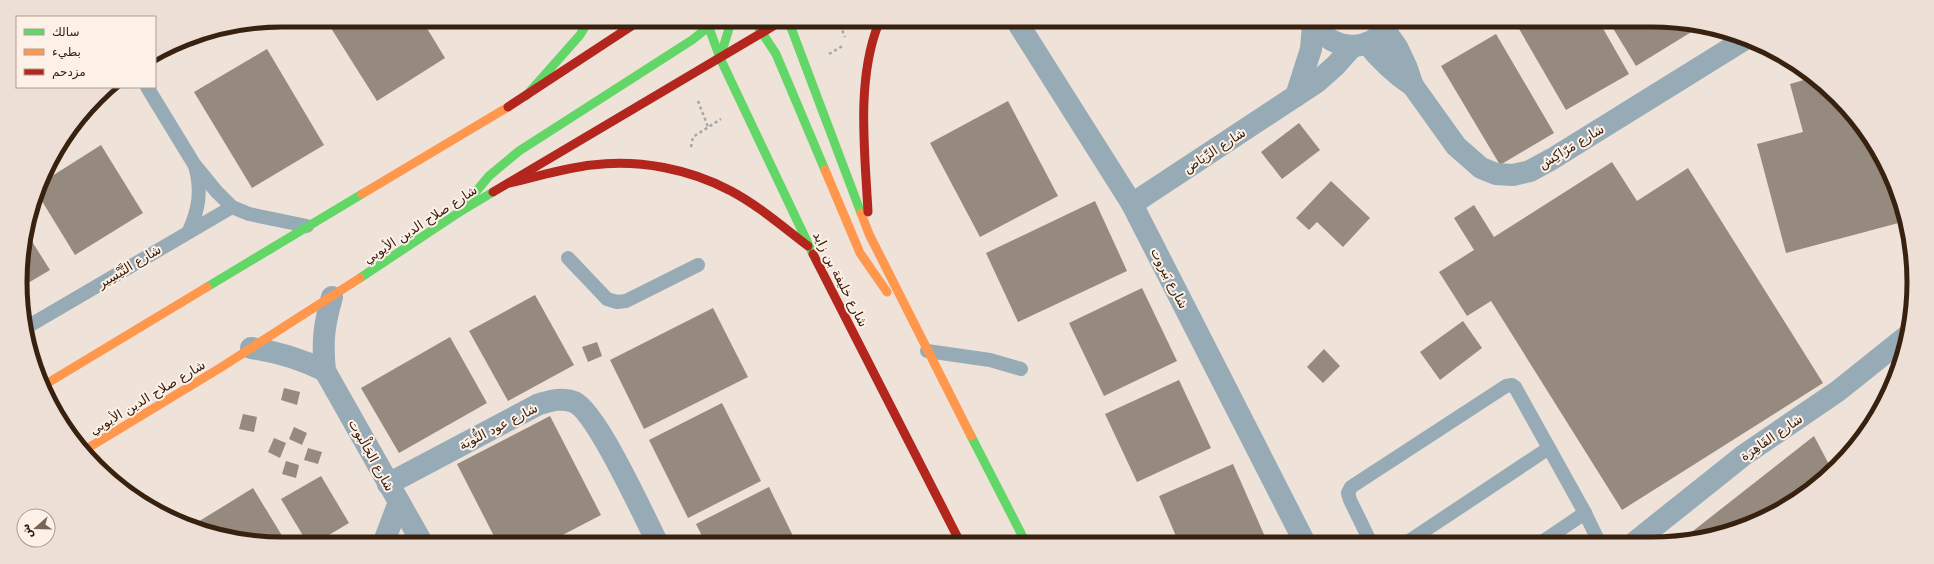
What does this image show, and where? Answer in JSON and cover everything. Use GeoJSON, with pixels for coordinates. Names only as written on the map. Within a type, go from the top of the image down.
{"type":"FeatureCollection","features":[{"type":"Feature","properties":{"kind":"main road"},"geometry":{"type":"LineString","coordinates":[[526,96],[580,35],[585,27]]}},
{"type":"Feature","properties":{"kind":"main road"},"geometry":{"type":"LineString","coordinates":[[47,383],[526,96],[630,27]]}},
{"type":"Feature","properties":{"kind":"main road"},"geometry":{"type":"LineString","coordinates":[[458,213],[489,176],[519,151],[692,40],[708,27]]}},
{"type":"Feature","properties":{"kind":"main road","name":"شارع خليفة بن زايد"},"geometry":{"type":"LineString","coordinates":[[709,27],[720,58],[810,248],[957,537]]}},
{"type":"Feature","properties":{"kind":"main road"},"geometry":{"type":"LineString","coordinates":[[720,58],[729,27]]}},
{"type":"Feature","properties":{"kind":"main road"},"geometry":{"type":"LineString","coordinates":[[791,27],[869,234],[927,351],[1023,537]]}},
{"type":"Feature","properties":{"kind":"main road"},"geometry":{"type":"LineString","coordinates":[[869,234],[863,122],[870,46],[877,27]]}},
{"type":"Feature","properties":{"kind":"main road"},"geometry":{"type":"LineString","coordinates":[[760,29],[776,54],[860,253],[882,287],[904,305]]}},
{"type":"Feature","properties":{"kind":"main road","name":"شارع صلاح الدين الأيوبي"},"geometry":{"type":"LineString","coordinates":[[88,448],[332,297],[458,213],[720,58],[760,29]]}},
{"type":"Feature","properties":{"kind":"main road"},"geometry":{"type":"LineString","coordinates":[[509,183],[582,167],[619,163],[654,166],[687,174],[722,186],[754,207],[810,248]]}},
{"type":"Feature","properties":{"kind":"street","name":"شارع بَيروت"},"geometry":{"type":"LineString","coordinates":[[1020,27],[1132,204],[1302,537]]}},
{"type":"Feature","properties":{"kind":"street"},"geometry":{"type":"LineString","coordinates":[[1296,96],[1311,49],[1314,27]]}},
{"type":"Feature","properties":{"kind":"street"},"geometry":{"type":"LineString","coordinates":[[1316,27],[1321,34],[1330,41],[1341,45],[1360,44]]}},
{"type":"Feature","properties":{"kind":"street","name":"شارع الرِّيَاض"},"geometry":{"type":"LineString","coordinates":[[1132,204],[1317,82],[1360,44],[1377,38],[1386,27]]}},
{"type":"Feature","properties":{"kind":"street","name":"شارع مَرّاكِش"},"geometry":{"type":"LineString","coordinates":[[1386,27],[1398,47],[1413,86],[1456,146],[1481,168],[1496,174],[1512,175],[1530,171],[1552,159],[1739,43]]}},
{"type":"Feature","properties":{"kind":"street","name":"شارع مَرّاكِش"},"geometry":{"type":"LineString","coordinates":[[1360,44],[1413,86]]}},
{"type":"Feature","properties":{"kind":"street","name":"شارع الجَالْبوت"},"geometry":{"type":"LineString","coordinates":[[332,297],[325,320],[322,346],[325,371],[419,537]]}},
{"type":"Feature","properties":{"kind":"street","name":"شارع القَاهِرَة"},"geometry":{"type":"LineString","coordinates":[[1641,537],[1744,455],[1838,391],[1900,342]]}},
{"type":"Feature","properties":{"kind":"street"},"geometry":{"type":"LineString","coordinates":[[251,348],[276,352],[301,360],[325,371]]}},
{"type":"Feature","properties":{"kind":"street","name":"شارع عود التُّوبَة"},"geometry":{"type":"LineString","coordinates":[[388,484],[539,404],[557,399],[574,402],[585,410],[598,427],[654,537]]}},
{"type":"Feature","properties":{"kind":"street"},"geometry":{"type":"LineString","coordinates":[[386,537],[398,502]]}},
{"type":"Feature","properties":{"kind":"lane"},"geometry":{"type":"LineString","coordinates":[[148,88],[194,164],[216,191],[232,207],[250,214],[307,226]]}},
{"type":"Feature","properties":{"kind":"lane"},"geometry":{"type":"LineString","coordinates":[[189,231],[194,219],[199,198],[198,177],[194,164]]}},
{"type":"Feature","properties":{"kind":"lane","name":"شارع التَّيْسِير"},"geometry":{"type":"LineString","coordinates":[[31,325],[232,207]]}},
{"type":"Feature","properties":{"kind":"lane"},"geometry":{"type":"LineString","coordinates":[[568,258],[608,299],[617,302],[626,301],[698,264]]}},
{"type":"Feature","properties":{"kind":"lane"},"geometry":{"type":"LineString","coordinates":[[927,351],[990,360],[1021,369]]}},
{"type":"Feature","properties":{"kind":"lane"},"geometry":{"type":"LineString","coordinates":[[1368,537],[1350,500],[1348,493],[1351,486],[1506,386],[1512,385],[1515,387],[1549,448],[1597,537]]}},
{"type":"Feature","properties":{"kind":"lane"},"geometry":{"type":"LineString","coordinates":[[1415,537],[1549,448]]}},
{"type":"Feature","properties":{"kind":"lane"},"geometry":{"type":"LineString","coordinates":[[1549,537],[1585,513]]}},
{"type":"Feature","properties":{"kind":"path"},"geometry":{"type":"LineString","coordinates":[[841,27],[847,43]]}},
{"type":"Feature","properties":{"kind":"building"},"geometry":{"type":"Polygon","coordinates":[[[330,27],[426,27],[445,58],[377,101],[330,27]]]}},
{"type":"Feature","properties":{"kind":"building"},"geometry":{"type":"Polygon","coordinates":[[[1518,27],[1602,27],[1629,74],[1566,110],[1518,27]]]}},
{"type":"Feature","properties":{"kind":"building"},"geometry":{"type":"Polygon","coordinates":[[[1612,27],[1652,27],[1693,30],[1693,31],[1636,66],[1612,27]]]}},
{"type":"Feature","properties":{"kind":"building"},"geometry":{"type":"Polygon","coordinates":[[[1496,34],[1554,133],[1500,165],[1441,66],[1496,34]]]}},
{"type":"Feature","properties":{"kind":"building"},"geometry":{"type":"Polygon","coordinates":[[[267,49],[324,145],[252,188],[194,92],[267,49]]]}},
{"type":"Feature","properties":{"kind":"building"},"geometry":{"type":"Polygon","coordinates":[[[1806,79],[1820,90],[1844,114],[1864,140],[1881,169],[1888,184],[1900,223],[1786,253],[1757,144],[1803,132],[1790,84],[1806,79]]]}},
{"type":"Feature","properties":{"kind":"building"},"geometry":{"type":"Polygon","coordinates":[[[1008,101],[1058,196],[980,237],[930,143],[1008,101]]]}},
{"type":"Feature","properties":{"kind":"building"},"geometry":{"type":"Polygon","coordinates":[[[1299,123],[1320,150],[1282,179],[1261,152],[1299,123]]]}},
{"type":"Feature","properties":{"kind":"building"},"geometry":{"type":"Polygon","coordinates":[[[101,145],[143,213],[75,255],[41,200],[49,178],[101,145]]]}},
{"type":"Feature","properties":{"kind":"building"},"geometry":{"type":"Polygon","coordinates":[[[1612,162],[1637,201],[1688,168],[1823,383],[1622,510],[1491,301],[1467,316],[1439,272],[1474,250],[1454,218],[1474,205],[1494,237],[1612,162]]]}},
{"type":"Feature","properties":{"kind":"building"},"geometry":{"type":"Polygon","coordinates":[[[1331,181],[1370,218],[1343,247],[1317,222],[1309,230],[1296,218],[1331,181]]]}},
{"type":"Feature","properties":{"kind":"building"},"geometry":{"type":"Polygon","coordinates":[[[1095,201],[1127,271],[1018,322],[986,253],[1095,201]]]}},
{"type":"Feature","properties":{"kind":"building"},"geometry":{"type":"Polygon","coordinates":[[[31,239],[50,270],[27,284],[31,239]]]}},
{"type":"Feature","properties":{"kind":"building"},"geometry":{"type":"Polygon","coordinates":[[[1142,288],[1177,361],[1104,396],[1069,323],[1142,288]]]}},
{"type":"Feature","properties":{"kind":"building"},"geometry":{"type":"Polygon","coordinates":[[[535,295],[574,365],[508,401],[469,331],[535,295]]]}},
{"type":"Feature","properties":{"kind":"building"},"geometry":{"type":"Polygon","coordinates":[[[713,308],[748,377],[644,429],[610,360],[713,308]]]}},
{"type":"Feature","properties":{"kind":"building"},"geometry":{"type":"Polygon","coordinates":[[[1463,321],[1482,348],[1440,380],[1420,352],[1463,321]]]}},
{"type":"Feature","properties":{"kind":"building"},"geometry":{"type":"Polygon","coordinates":[[[450,337],[487,403],[399,453],[361,388],[450,337]]]}},
{"type":"Feature","properties":{"kind":"building"},"geometry":{"type":"Polygon","coordinates":[[[597,342],[602,356],[588,362],[582,347],[597,342]]]}},
{"type":"Feature","properties":{"kind":"building"},"geometry":{"type":"Polygon","coordinates":[[[1324,349],[1340,366],[1323,383],[1307,367],[1324,349]]]}},
{"type":"Feature","properties":{"kind":"building"},"geometry":{"type":"Polygon","coordinates":[[[1179,380],[1211,448],[1137,482],[1105,414],[1179,380]]]}},
{"type":"Feature","properties":{"kind":"building"},"geometry":{"type":"Polygon","coordinates":[[[284,388],[300,392],[297,405],[281,400],[284,388]]]}},
{"type":"Feature","properties":{"kind":"building"},"geometry":{"type":"Polygon","coordinates":[[[722,403],[761,481],[688,518],[649,440],[722,403]]]}},
{"type":"Feature","properties":{"kind":"building"},"geometry":{"type":"Polygon","coordinates":[[[243,414],[257,417],[254,432],[239,429],[243,414]]]}},
{"type":"Feature","properties":{"kind":"building"},"geometry":{"type":"Polygon","coordinates":[[[550,416],[601,515],[559,537],[494,537],[457,464],[550,416]]]}},
{"type":"Feature","properties":{"kind":"building"},"geometry":{"type":"Polygon","coordinates":[[[294,427],[307,433],[302,445],[289,439],[294,427]]]}},
{"type":"Feature","properties":{"kind":"building"},"geometry":{"type":"Polygon","coordinates":[[[1814,436],[1829,465],[1820,474],[1780,503],[1750,518],[1718,528],[1689,534],[1814,436]]]}},
{"type":"Feature","properties":{"kind":"building"},"geometry":{"type":"Polygon","coordinates":[[[274,438],[286,443],[280,458],[268,452],[274,438]]]}},
{"type":"Feature","properties":{"kind":"building"},"geometry":{"type":"Polygon","coordinates":[[[308,448],[322,452],[318,464],[304,460],[308,448]]]}},
{"type":"Feature","properties":{"kind":"building"},"geometry":{"type":"Polygon","coordinates":[[[286,461],[299,465],[296,478],[282,474],[286,461]]]}},
{"type":"Feature","properties":{"kind":"building"},"geometry":{"type":"Polygon","coordinates":[[[1233,464],[1265,537],[1176,537],[1159,496],[1233,464]]]}},
{"type":"Feature","properties":{"kind":"building"},"geometry":{"type":"Polygon","coordinates":[[[321,476],[349,523],[325,537],[304,537],[281,499],[321,476]]]}},
{"type":"Feature","properties":{"kind":"building"},"geometry":{"type":"Polygon","coordinates":[[[769,487],[794,537],[702,537],[696,524],[769,487]]]}},
{"type":"Feature","properties":{"kind":"building"},"geometry":{"type":"Polygon","coordinates":[[[253,488],[283,537],[249,535],[198,522],[253,488]]]}},
{"type":"Feature","properties":{"kind":"traffic: fast"},"geometry":{"type":"LineString","coordinates":[[526,96],[580,35],[585,27]]}},
{"type":"Feature","properties":{"kind":"traffic: fast"},"geometry":{"type":"LineString","coordinates":[[458,213],[489,176],[519,151],[692,40],[708,27]]}},
{"type":"Feature","properties":{"kind":"traffic: fast"},"geometry":{"type":"LineString","coordinates":[[709,27],[720,58],[813,254]]}},
{"type":"Feature","properties":{"kind":"traffic: fast"},"geometry":{"type":"LineString","coordinates":[[720,58],[729,27]]}},
{"type":"Feature","properties":{"kind":"traffic: fast"},"geometry":{"type":"LineString","coordinates":[[758,27],[776,54],[825,170]]}},
{"type":"Feature","properties":{"kind":"traffic: fast"},"geometry":{"type":"LineString","coordinates":[[791,27],[861,213]]}},
{"type":"Feature","properties":{"kind":"traffic: fast"},"geometry":{"type":"LineString","coordinates":[[360,278],[458,213],[493,192]]}},
{"type":"Feature","properties":{"kind":"traffic: fast"},"geometry":{"type":"LineString","coordinates":[[207,287],[362,194]]}},
{"type":"Feature","properties":{"kind":"traffic: fast"},"geometry":{"type":"LineString","coordinates":[[971,436],[1023,537]]}},
{"type":"Feature","properties":{"kind":"traffic: slow"},"geometry":{"type":"LineString","coordinates":[[362,194],[508,107]]}},
{"type":"Feature","properties":{"kind":"traffic: slow"},"geometry":{"type":"LineString","coordinates":[[825,170],[860,253],[887,292]]}},
{"type":"Feature","properties":{"kind":"traffic: slow"},"geometry":{"type":"LineString","coordinates":[[861,213],[869,234],[971,436]]}},
{"type":"Feature","properties":{"kind":"traffic: slow"},"geometry":{"type":"LineString","coordinates":[[88,448],[220,368],[360,278]]}},
{"type":"Feature","properties":{"kind":"traffic: slow"},"geometry":{"type":"LineString","coordinates":[[47,383],[207,287]]}},
{"type":"Feature","properties":{"kind":"traffic: jam"},"geometry":{"type":"LineString","coordinates":[[508,107],[630,27]]}},
{"type":"Feature","properties":{"kind":"traffic: jam"},"geometry":{"type":"LineString","coordinates":[[493,192],[772,27]]}},
{"type":"Feature","properties":{"kind":"traffic: jam"},"geometry":{"type":"LineString","coordinates":[[868,212],[864,141],[864,93],[871,47],[877,27]]}},
{"type":"Feature","properties":{"kind":"traffic: jam"},"geometry":{"type":"LineString","coordinates":[[509,183],[561,170],[610,163],[628,163],[664,168],[699,177],[731,191],[761,210],[808,246]]}},
{"type":"Feature","properties":{"kind":"traffic: jam"},"geometry":{"type":"LineString","coordinates":[[813,254],[957,537]]}}]}
